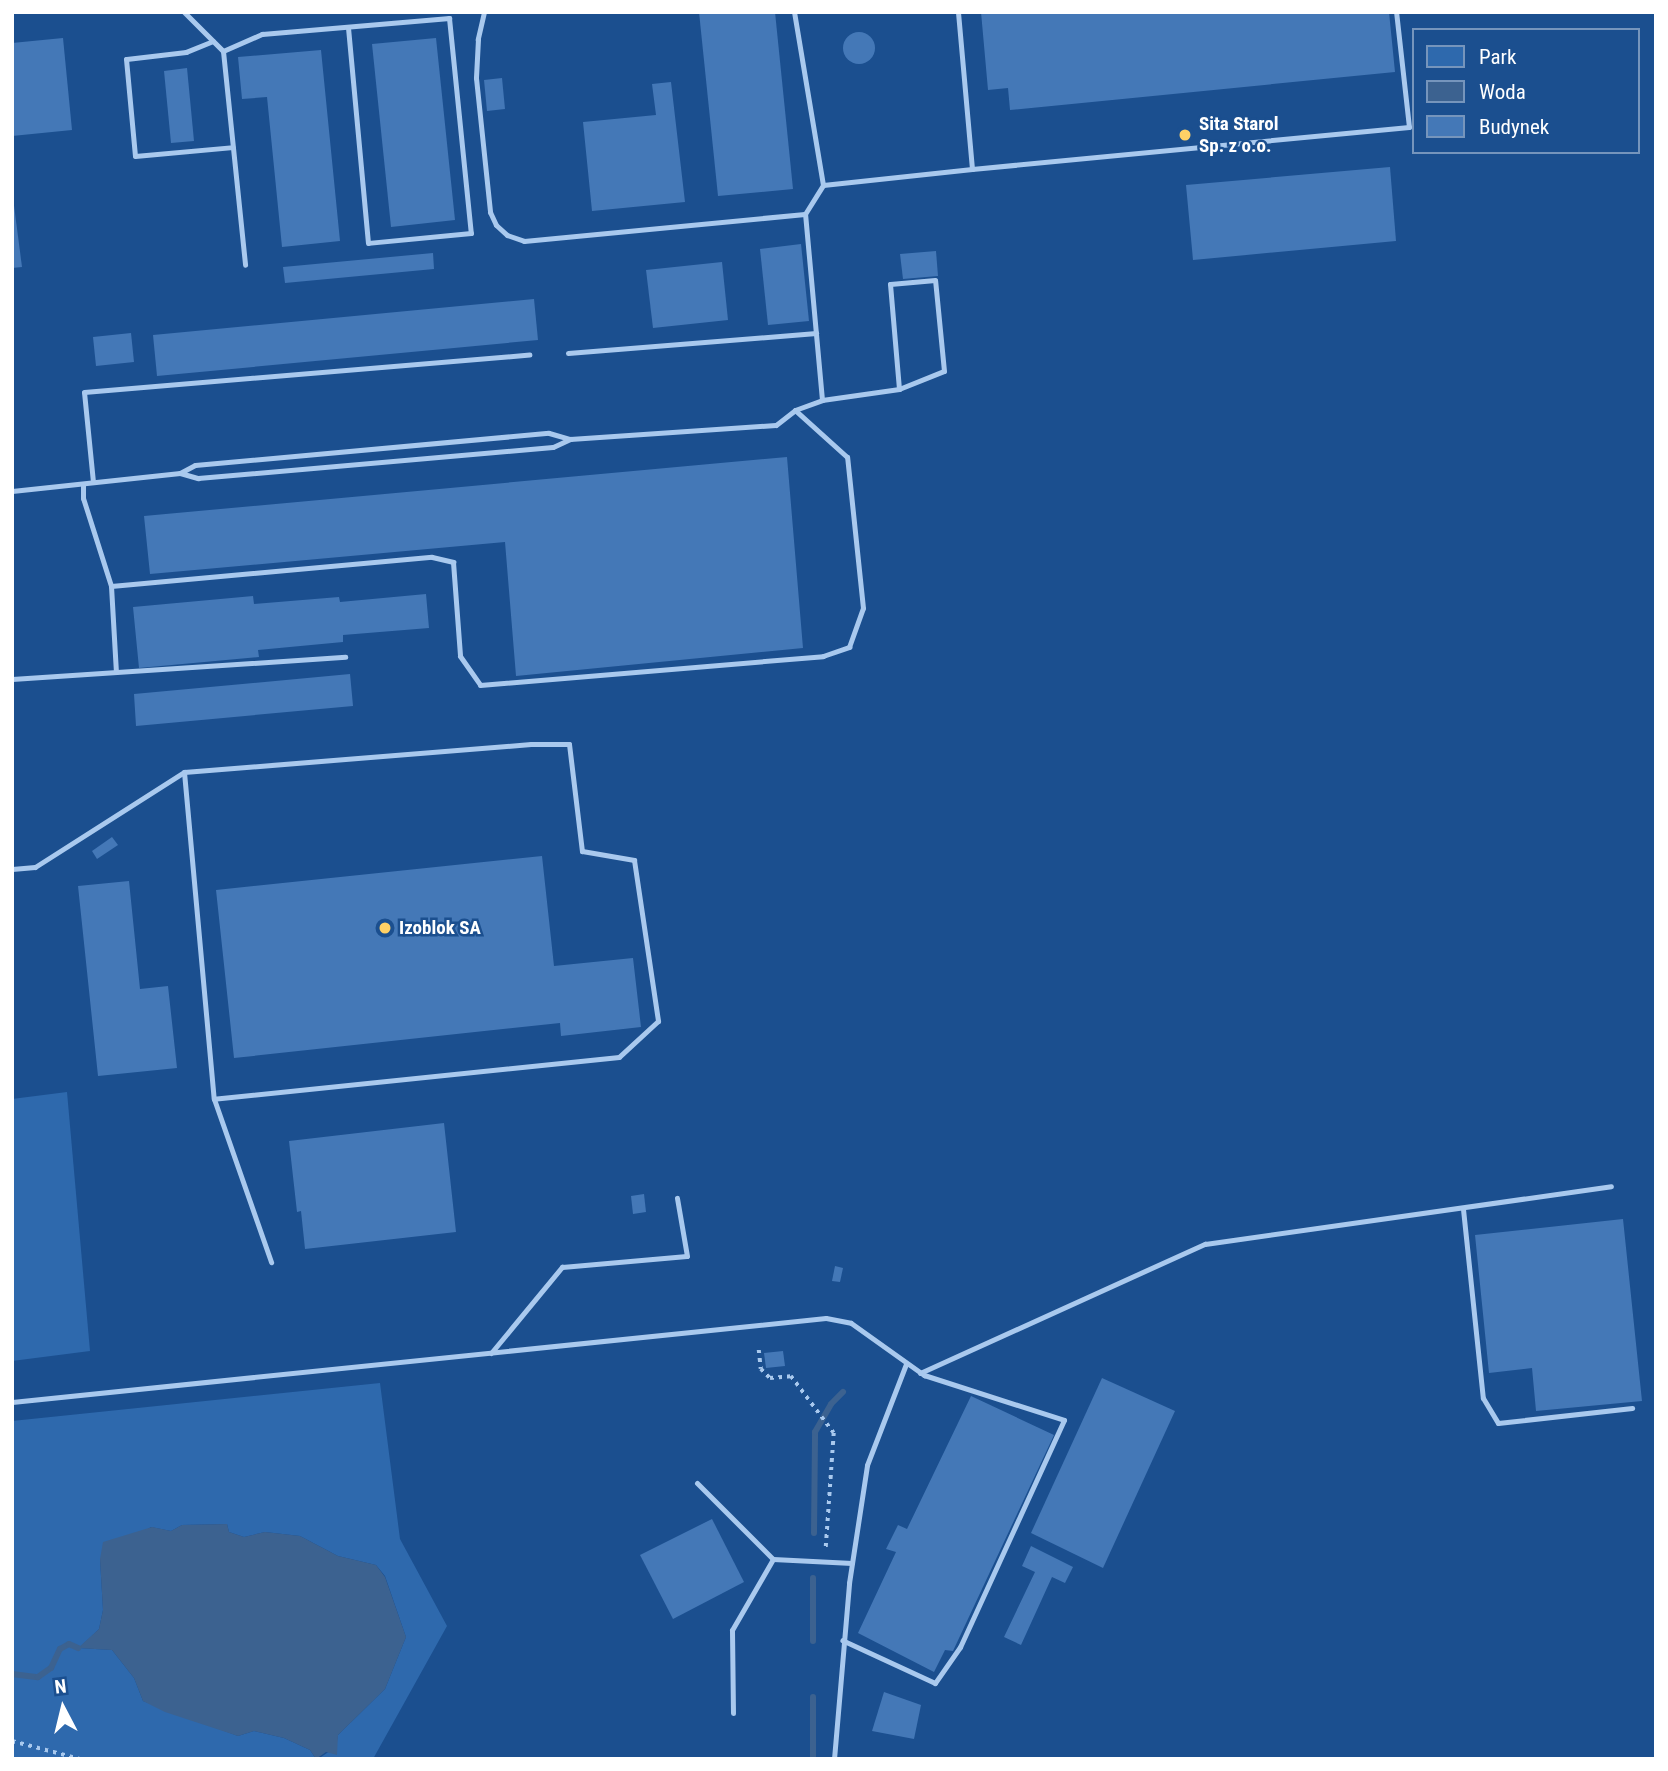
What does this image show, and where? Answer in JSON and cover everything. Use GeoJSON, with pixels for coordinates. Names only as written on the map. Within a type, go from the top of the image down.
{"type":"FeatureCollection","features":[{"type":"Feature","properties":{"kind":"lane"},"geometry":{"type":"LineString","coordinates":[[184,12],[223,51],[245,265]]}},
{"type":"Feature","properties":{"kind":"lane"},"geometry":{"type":"LineString","coordinates":[[484,12],[478,39],[476,78],[491,212],[496,225],[507,235],[524,241],[805,214]]}},
{"type":"Feature","properties":{"kind":"lane"},"geometry":{"type":"LineString","coordinates":[[794,12],[823,185],[805,214],[822,400]]}},
{"type":"Feature","properties":{"kind":"lane"},"geometry":{"type":"LineString","coordinates":[[958,12],[972,169]]}},
{"type":"Feature","properties":{"kind":"lane"},"geometry":{"type":"LineString","coordinates":[[823,185],[1409,128],[1396,12]]}},
{"type":"Feature","properties":{"kind":"lane"},"geometry":{"type":"LineString","coordinates":[[223,51],[262,34],[449,18],[471,233],[368,243],[348,27]]}},
{"type":"Feature","properties":{"kind":"lane"},"geometry":{"type":"LineString","coordinates":[[213,41],[186,52],[126,59],[135,156],[233,147]]}},
{"type":"Feature","properties":{"kind":"lane"},"geometry":{"type":"LineString","coordinates":[[180,473],[195,465],[549,433],[570,439],[776,425],[795,410],[822,400],[899,388],[944,371],[934,280],[890,284],[899,388]]}},
{"type":"Feature","properties":{"kind":"lane"},"geometry":{"type":"LineString","coordinates":[[568,353],[816,333]]}},
{"type":"Feature","properties":{"kind":"lane"},"geometry":{"type":"LineString","coordinates":[[93,482],[84,393],[528,355]]}},
{"type":"Feature","properties":{"kind":"lane"},"geometry":{"type":"LineString","coordinates":[[111,586],[432,557],[453,562],[460,656],[480,685],[823,656],[849,647],[863,608],[847,457],[795,410]]}},
{"type":"Feature","properties":{"kind":"lane"},"geometry":{"type":"LineString","coordinates":[[12,491],[180,473],[198,478],[479,454],[553,447],[570,439]]}},
{"type":"Feature","properties":{"kind":"lane"},"geometry":{"type":"LineString","coordinates":[[83,484],[83,498],[111,586],[116,672]]}},
{"type":"Feature","properties":{"kind":"lane"},"geometry":{"type":"LineString","coordinates":[[12,679],[345,657]]}},
{"type":"Feature","properties":{"kind":"lane"},"geometry":{"type":"LineString","coordinates":[[12,869],[35,867],[184,772],[531,744],[569,744],[583,850],[634,860],[658,1021],[619,1057],[214,1099]]}},
{"type":"Feature","properties":{"kind":"lane"},"geometry":{"type":"LineString","coordinates":[[184,772],[214,1099],[271,1262]]}},
{"type":"Feature","properties":{"kind":"lane"},"geometry":{"type":"LineString","coordinates":[[920,1373],[1205,1244],[1611,1186]]}},
{"type":"Feature","properties":{"kind":"lane"},"geometry":{"type":"LineString","coordinates":[[491,1353],[562,1267],[687,1256],[677,1198]]}},
{"type":"Feature","properties":{"kind":"lane"},"geometry":{"type":"LineString","coordinates":[[1464,1209],[1483,1398],[1498,1423],[1632,1408]]}},
{"type":"Feature","properties":{"kind":"lane"},"geometry":{"type":"LineString","coordinates":[[12,1402],[825,1318],[850,1323],[920,1373],[1064,1420],[960,1647],[935,1683],[842,1640]]}},
{"type":"Feature","properties":{"kind":"lane"},"geometry":{"type":"LineString","coordinates":[[834,1759],[842,1640],[867,1465],[906,1364]]}},
{"type":"Feature","properties":{"kind":"lane"},"geometry":{"type":"LineString","coordinates":[[696,1483],[773,1559],[852,1563]]}},
{"type":"Feature","properties":{"kind":"lane"},"geometry":{"type":"LineString","coordinates":[[733,1713],[732,1630],[773,1559]]}},
{"type":"Feature","properties":{"kind":"path"},"geometry":{"type":"LineString","coordinates":[[759,1350],[761,1369],[770,1378],[791,1376],[834,1433],[826,1545]]}},
{"type":"Feature","properties":{"kind":"path"},"geometry":{"type":"LineString","coordinates":[[12,1741],[80,1759]]}},
{"type":"Feature","properties":{"kind":"green space"},"geometry":{"type":"Polygon","coordinates":[[[67,1092],[90,1351],[12,1361],[12,1099],[67,1092]]]}},
{"type":"Feature","properties":{"kind":"green space"},"geometry":{"type":"Polygon","coordinates":[[[380,1383],[400,1539],[447,1626],[373,1759],[318,1759],[336,1747],[338,1735],[385,1689],[406,1637],[385,1576],[376,1565],[338,1556],[300,1536],[265,1532],[244,1537],[229,1532],[227,1524],[182,1525],[171,1531],[151,1527],[100,1559],[103,1610],[99,1629],[79,1648],[112,1650],[134,1678],[143,1701],[238,1736],[254,1731],[284,1738],[310,1750],[316,1759],[12,1759],[12,1421],[380,1383]]]}},
{"type":"Feature","properties":{"kind":"water"},"geometry":{"type":"Polygon","coordinates":[[[227,1524],[229,1532],[244,1537],[265,1532],[300,1536],[338,1556],[376,1565],[385,1577],[406,1637],[385,1689],[338,1735],[337,1755],[326,1752],[316,1759],[310,1750],[284,1738],[254,1731],[238,1736],[165,1712],[143,1701],[134,1678],[112,1650],[78,1648],[99,1629],[103,1610],[100,1559],[103,1542],[152,1527],[171,1531],[182,1525],[227,1524]]]}},
{"type":"Feature","properties":{"kind":"building"},"geometry":{"type":"Polygon","coordinates":[[[699,12],[775,12],[793,189],[718,196],[699,12]]]}},
{"type":"Feature","properties":{"kind":"building"},"geometry":{"type":"Polygon","coordinates":[[[981,12],[1389,12],[1395,72],[1010,110],[1008,88],[988,90],[981,12]]]}},
{"type":"Feature","properties":{"kind":"building"},"geometry":{"type":"Polygon","coordinates":[[[859,32],[870,37],[875,48],[870,59],[859,64],[848,59],[843,48],[848,37],[859,32]]]}},
{"type":"Feature","properties":{"kind":"building"},"geometry":{"type":"Polygon","coordinates":[[[63,38],[72,130],[12,136],[12,43],[63,38]]]}},
{"type":"Feature","properties":{"kind":"building"},"geometry":{"type":"Polygon","coordinates":[[[436,38],[455,220],[391,227],[372,44],[436,38]]]}},
{"type":"Feature","properties":{"kind":"building"},"geometry":{"type":"Polygon","coordinates":[[[321,50],[340,241],[282,247],[267,97],[242,99],[238,57],[321,50]]]}},
{"type":"Feature","properties":{"kind":"building"},"geometry":{"type":"Polygon","coordinates":[[[187,68],[194,141],[171,143],[164,71],[187,68]]]}},
{"type":"Feature","properties":{"kind":"building"},"geometry":{"type":"Polygon","coordinates":[[[502,78],[505,109],[487,111],[484,80],[502,78]]]}},
{"type":"Feature","properties":{"kind":"building"},"geometry":{"type":"Polygon","coordinates":[[[671,82],[685,202],[592,211],[583,122],[656,115],[652,84],[671,82]]]}},
{"type":"Feature","properties":{"kind":"building"},"geometry":{"type":"Polygon","coordinates":[[[1390,167],[1396,241],[1193,260],[1186,185],[1390,167]]]}},
{"type":"Feature","properties":{"kind":"building"},"geometry":{"type":"Polygon","coordinates":[[[12,190],[22,267],[12,268],[12,190]]]}},
{"type":"Feature","properties":{"kind":"building"},"geometry":{"type":"Polygon","coordinates":[[[801,244],[809,321],[768,325],[760,249],[801,244]]]}},
{"type":"Feature","properties":{"kind":"building"},"geometry":{"type":"Polygon","coordinates":[[[936,251],[938,276],[903,279],[900,254],[936,251]]]}},
{"type":"Feature","properties":{"kind":"building"},"geometry":{"type":"Polygon","coordinates":[[[433,253],[434,269],[285,283],[283,267],[433,253]]]}},
{"type":"Feature","properties":{"kind":"building"},"geometry":{"type":"Polygon","coordinates":[[[722,262],[728,320],[653,328],[646,270],[722,262]]]}},
{"type":"Feature","properties":{"kind":"building"},"geometry":{"type":"Polygon","coordinates":[[[534,299],[538,340],[157,376],[153,335],[534,299]]]}},
{"type":"Feature","properties":{"kind":"building"},"geometry":{"type":"Polygon","coordinates":[[[131,333],[134,362],[96,366],[93,337],[131,333]]]}},
{"type":"Feature","properties":{"kind":"building"},"geometry":{"type":"Polygon","coordinates":[[[787,457],[803,648],[516,676],[505,542],[150,574],[144,516],[787,457]]]}},
{"type":"Feature","properties":{"kind":"building"},"geometry":{"type":"Polygon","coordinates":[[[426,594],[429,628],[343,635],[343,642],[258,650],[259,657],[139,668],[133,607],[253,596],[254,604],[339,597],[340,602],[426,594]]]}},
{"type":"Feature","properties":{"kind":"building"},"geometry":{"type":"Polygon","coordinates":[[[350,674],[353,706],[136,726],[134,694],[350,674]]]}},
{"type":"Feature","properties":{"kind":"building"},"geometry":{"type":"Polygon","coordinates":[[[112,837],[118,845],[97,859],[92,851],[112,837]]]}},
{"type":"Feature","properties":{"kind":"building","name":"Izoblok SA"},"geometry":{"type":"Polygon","coordinates":[[[542,856],[554,966],[633,958],[641,1027],[561,1036],[560,1023],[234,1058],[216,890],[542,856]]]}},
{"type":"Feature","properties":{"kind":"building"},"geometry":{"type":"Polygon","coordinates":[[[129,881],[140,989],[168,986],[177,1068],[98,1076],[78,886],[129,881]]]}},
{"type":"Feature","properties":{"kind":"building"},"geometry":{"type":"Polygon","coordinates":[[[444,1123],[456,1232],[305,1249],[301,1211],[297,1212],[289,1141],[444,1123]]]}},
{"type":"Feature","properties":{"kind":"building"},"geometry":{"type":"Polygon","coordinates":[[[644,1194],[646,1212],[633,1214],[631,1196],[644,1194]]]}},
{"type":"Feature","properties":{"kind":"building"},"geometry":{"type":"Polygon","coordinates":[[[1623,1219],[1642,1401],[1536,1411],[1532,1368],[1489,1373],[1475,1235],[1623,1219]]]}},
{"type":"Feature","properties":{"kind":"building"},"geometry":{"type":"Polygon","coordinates":[[[835,1266],[843,1268],[840,1282],[832,1281],[835,1266]]]}},
{"type":"Feature","properties":{"kind":"building"},"geometry":{"type":"Polygon","coordinates":[[[783,1351],[785,1366],[766,1368],[764,1353],[783,1351]]]}},
{"type":"Feature","properties":{"kind":"building"},"geometry":{"type":"Polygon","coordinates":[[[1102,1378],[1175,1411],[1103,1568],[1031,1533],[1102,1378]]]}},
{"type":"Feature","properties":{"kind":"building"},"geometry":{"type":"Polygon","coordinates":[[[971,1396],[1054,1435],[953,1651],[945,1650],[934,1672],[858,1633],[896,1552],[886,1549],[898,1525],[907,1529],[971,1396]]]}},
{"type":"Feature","properties":{"kind":"building"},"geometry":{"type":"Polygon","coordinates":[[[712,1519],[744,1582],[673,1619],[640,1555],[712,1519]]]}},
{"type":"Feature","properties":{"kind":"building"},"geometry":{"type":"Polygon","coordinates":[[[1031,1546],[1073,1567],[1065,1583],[1052,1577],[1021,1645],[1004,1637],[1035,1572],[1022,1566],[1031,1546]]]}},
{"type":"Feature","properties":{"kind":"building"},"geometry":{"type":"Polygon","coordinates":[[[884,1692],[921,1705],[914,1739],[872,1731],[884,1692]]]}},
{"type":"Feature","properties":{"kind":"waterway"},"geometry":{"type":"LineString","coordinates":[[814,1533],[815,1432],[831,1404],[843,1392]]}},
{"type":"Feature","properties":{"kind":"waterway"},"geometry":{"type":"LineString","coordinates":[[813,1578],[813,1641]]}},
{"type":"Feature","properties":{"kind":"waterway"},"geometry":{"type":"LineString","coordinates":[[12,1674],[38,1677],[51,1668],[60,1649],[69,1644],[78,1648]]}},
{"type":"Feature","properties":{"kind":"waterway"},"geometry":{"type":"LineString","coordinates":[[813,1697],[813,1759]]}},
{"type":"Feature","properties":{"kind":"place","name":"Sita Starol Sp. z o.o."},"geometry":{"type":"Point","coordinates":[1185,135]}},
{"type":"Feature","properties":{"kind":"place","name":"Izoblok SA"},"geometry":{"type":"Point","coordinates":[385,928]}}]}
